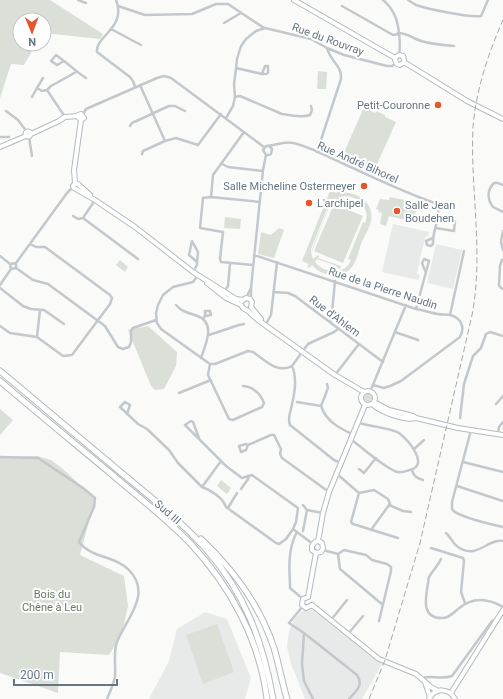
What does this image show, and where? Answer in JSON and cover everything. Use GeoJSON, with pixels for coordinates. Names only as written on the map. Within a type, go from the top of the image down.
{"type":"FeatureCollection","features":[{"type":"Feature","properties":{"kind":"highway","name":"Sud III"},"geometry":{"type":"LineString","coordinates":[[0,371],[170,514],[206,549],[220,566],[239,595],[251,620],[262,650],[273,699]]}},
{"type":"Feature","properties":{"kind":"highway","name":"Sud III"},"geometry":{"type":"LineString","coordinates":[[0,381],[153,509],[191,544],[215,572],[234,600],[245,622],[262,670],[268,699]]}},
{"type":"Feature","properties":{"kind":"highway"},"geometry":{"type":"LineString","coordinates":[[170,514],[195,533],[214,552],[239,582],[265,626],[274,648],[286,699]]}},
{"type":"Feature","properties":{"kind":"street"},"geometry":{"type":"LineString","coordinates":[[78,0],[86,3]]}},
{"type":"Feature","properties":{"kind":"street"},"geometry":{"type":"LineString","coordinates":[[116,0],[118,6],[117,18],[111,29],[97,47],[97,54],[130,77],[135,87]]}},
{"type":"Feature","properties":{"kind":"street"},"geometry":{"type":"LineString","coordinates":[[294,0],[395,58]]}},
{"type":"Feature","properties":{"kind":"street"},"geometry":{"type":"LineString","coordinates":[[383,0],[390,6],[395,16],[400,49],[399,55],[395,58]]}},
{"type":"Feature","properties":{"kind":"street"},"geometry":{"type":"LineString","coordinates":[[408,0],[416,5],[477,17],[481,16],[488,0]]}},
{"type":"Feature","properties":{"kind":"street","name":"Rue du Rouvray"},"geometry":{"type":"LineString","coordinates":[[118,6],[145,15],[192,14],[216,4],[228,4],[265,28],[311,39],[327,48],[356,59],[387,66],[396,64]]}},
{"type":"Feature","properties":{"kind":"street"},"geometry":{"type":"LineString","coordinates":[[342,6],[393,35],[408,34],[422,41],[454,46]]}},
{"type":"Feature","properties":{"kind":"street"},"geometry":{"type":"LineString","coordinates":[[224,23],[241,13]]}},
{"type":"Feature","properties":{"kind":"street"},"geometry":{"type":"LineString","coordinates":[[226,118],[233,106],[235,97],[234,84],[236,68],[242,46],[246,39],[256,31],[265,28]]}},
{"type":"Feature","properties":{"kind":"street"},"geometry":{"type":"LineString","coordinates":[[111,29],[141,45]]}},
{"type":"Feature","properties":{"kind":"street"},"geometry":{"type":"LineString","coordinates":[[316,152],[341,79],[340,69],[329,55],[327,48]]}},
{"type":"Feature","properties":{"kind":"street"},"geometry":{"type":"LineString","coordinates":[[64,61],[57,64],[51,61],[56,55],[74,68],[76,72],[86,78]]}},
{"type":"Feature","properties":{"kind":"street"},"geometry":{"type":"LineString","coordinates":[[399,55],[403,56],[404,62],[467,101],[503,119]]}},
{"type":"Feature","properties":{"kind":"street"},"geometry":{"type":"LineString","coordinates":[[395,58],[396,64],[400,65],[404,62]]}},
{"type":"Feature","properties":{"kind":"street"},"geometry":{"type":"LineString","coordinates":[[236,68],[262,74]]}},
{"type":"Feature","properties":{"kind":"street"},"geometry":{"type":"LineString","coordinates":[[37,88],[42,92],[47,90],[51,86],[76,72]]}},
{"type":"Feature","properties":{"kind":"street"},"geometry":{"type":"LineString","coordinates":[[252,301],[236,299],[193,272],[152,241],[140,235],[125,221],[76,186],[74,170],[80,117],[86,109],[164,76],[171,78],[221,114],[264,148],[263,152],[266,155],[251,288],[252,301],[252,307],[265,324]]}},
{"type":"Feature","properties":{"kind":"street"},"geometry":{"type":"LineString","coordinates":[[32,97],[44,78]]}},
{"type":"Feature","properties":{"kind":"street"},"geometry":{"type":"LineString","coordinates":[[140,85],[165,141]]}},
{"type":"Feature","properties":{"kind":"street"},"geometry":{"type":"LineString","coordinates":[[47,90],[65,117]]}},
{"type":"Feature","properties":{"kind":"street"},"geometry":{"type":"LineString","coordinates":[[235,97],[240,96],[282,114],[289,115],[310,116],[312,110],[311,106]]}},
{"type":"Feature","properties":{"kind":"street"},"geometry":{"type":"LineString","coordinates":[[130,126],[132,123],[171,106],[175,106],[185,111]]}},
{"type":"Feature","properties":{"kind":"street"},"geometry":{"type":"LineString","coordinates":[[6,111],[18,120],[28,134],[32,156]]}},
{"type":"Feature","properties":{"kind":"street"},"geometry":{"type":"LineString","coordinates":[[142,154],[143,152],[165,141],[176,138],[198,145],[221,114]]}},
{"type":"Feature","properties":{"kind":"street"},"geometry":{"type":"LineString","coordinates":[[0,147],[65,117],[80,117]]}},
{"type":"Feature","properties":{"kind":"street"},"geometry":{"type":"LineString","coordinates":[[211,197],[213,175],[244,132]]}},
{"type":"Feature","properties":{"kind":"street"},"geometry":{"type":"LineString","coordinates":[[0,137],[9,137]]}},
{"type":"Feature","properties":{"kind":"street","name":"Rue André Bihorel"},"geometry":{"type":"LineString","coordinates":[[270,147],[276,144],[289,142],[316,152],[396,188],[438,204],[436,228]]}},
{"type":"Feature","properties":{"kind":"street"},"geometry":{"type":"LineString","coordinates":[[264,148],[268,146],[272,149],[271,154],[266,155]]}},
{"type":"Feature","properties":{"kind":"street"},"geometry":{"type":"LineString","coordinates":[[222,164],[228,167],[263,171]]}},
{"type":"Feature","properties":{"kind":"street"},"geometry":{"type":"LineString","coordinates":[[503,185],[498,182],[494,183],[490,188],[488,197],[493,207],[503,212]]}},
{"type":"Feature","properties":{"kind":"street"},"geometry":{"type":"LineString","coordinates":[[16,268],[16,263],[60,202],[67,193],[76,186]]}},
{"type":"Feature","properties":{"kind":"street"},"geometry":{"type":"LineString","coordinates":[[253,265],[230,264],[220,260],[222,232],[200,228],[203,198],[211,197],[260,202]]}},
{"type":"Feature","properties":{"kind":"street"},"geometry":{"type":"LineString","coordinates":[[83,218],[95,200]]}},
{"type":"Feature","properties":{"kind":"street"},"geometry":{"type":"LineString","coordinates":[[73,216],[78,219],[83,218],[138,259]]}},
{"type":"Feature","properties":{"kind":"street"},"geometry":{"type":"LineString","coordinates":[[433,238],[436,228],[454,231],[455,221]]}},
{"type":"Feature","properties":{"kind":"street"},"geometry":{"type":"LineString","coordinates":[[503,231],[501,242],[503,250]]}},
{"type":"Feature","properties":{"kind":"street"},"geometry":{"type":"LineString","coordinates":[[193,272],[196,267],[197,262],[198,252],[192,241],[189,254],[197,262]]}},
{"type":"Feature","properties":{"kind":"street"},"geometry":{"type":"LineString","coordinates":[[0,326],[10,333],[37,337],[63,356],[72,355],[111,302],[112,298],[110,295],[45,247],[36,247],[30,244]]}},
{"type":"Feature","properties":{"kind":"street"},"geometry":{"type":"LineString","coordinates":[[450,315],[464,251]]}},
{"type":"Feature","properties":{"kind":"street","name":"Rue de la Pierre Naudin"},"geometry":{"type":"LineString","coordinates":[[254,255],[416,309],[439,315],[450,315],[459,320],[462,324],[462,333],[460,337],[401,380],[384,388],[373,385]]}},
{"type":"Feature","properties":{"kind":"street"},"geometry":{"type":"LineString","coordinates":[[0,256],[10,264],[11,269]]}},
{"type":"Feature","properties":{"kind":"street"},"geometry":{"type":"LineString","coordinates":[[416,309],[426,273],[429,261],[424,259],[422,264],[426,273]]}},
{"type":"Feature","properties":{"kind":"street"},"geometry":{"type":"LineString","coordinates":[[503,259],[500,266],[499,285],[503,289]]}},
{"type":"Feature","properties":{"kind":"street"},"geometry":{"type":"LineString","coordinates":[[265,324],[271,315],[277,262]]}},
{"type":"Feature","properties":{"kind":"street"},"geometry":{"type":"LineString","coordinates":[[10,264],[16,263]]}},
{"type":"Feature","properties":{"kind":"street"},"geometry":{"type":"LineString","coordinates":[[224,292],[228,286],[230,264]]}},
{"type":"Feature","properties":{"kind":"street"},"geometry":{"type":"LineString","coordinates":[[0,285],[11,269],[16,268],[33,280],[48,284],[98,320],[107,328],[116,346],[123,349],[128,348],[131,344],[131,331],[133,328],[156,320]]}},
{"type":"Feature","properties":{"kind":"street"},"geometry":{"type":"LineString","coordinates":[[198,275],[226,298],[241,305],[243,308],[345,382],[364,392],[370,392],[374,396],[373,403]]}},
{"type":"Feature","properties":{"kind":"street"},"geometry":{"type":"LineString","coordinates":[[198,275],[193,282],[173,287],[163,295],[158,305],[156,320],[161,328],[210,364],[217,363],[248,351],[253,352],[276,368],[284,369],[292,366],[308,344],[334,332],[338,328]]}},
{"type":"Feature","properties":{"kind":"street"},"geometry":{"type":"LineString","coordinates":[[331,323],[335,281]]}},
{"type":"Feature","properties":{"kind":"street"},"geometry":{"type":"LineString","coordinates":[[0,288],[23,306],[31,309],[44,310],[64,324]]}},
{"type":"Feature","properties":{"kind":"street"},"geometry":{"type":"LineString","coordinates":[[241,305],[251,288]]}},
{"type":"Feature","properties":{"kind":"street","name":"Rue d'Ahlem"},"geometry":{"type":"LineString","coordinates":[[274,292],[288,293],[295,296],[383,362]]}},
{"type":"Feature","properties":{"kind":"street"},"geometry":{"type":"LineString","coordinates":[[176,305],[180,309],[203,319],[208,327],[208,335],[201,358]]}},
{"type":"Feature","properties":{"kind":"street"},"geometry":{"type":"LineString","coordinates":[[370,392],[406,305]]}},
{"type":"Feature","properties":{"kind":"street"},"geometry":{"type":"LineString","coordinates":[[247,310],[252,307]]}},
{"type":"Feature","properties":{"kind":"street"},"geometry":{"type":"LineString","coordinates":[[37,337],[40,310]]}},
{"type":"Feature","properties":{"kind":"street"},"geometry":{"type":"LineString","coordinates":[[208,335],[244,324]]}},
{"type":"Feature","properties":{"kind":"street"},"geometry":{"type":"LineString","coordinates":[[395,332],[418,340]]}},
{"type":"Feature","properties":{"kind":"street"},"geometry":{"type":"LineString","coordinates":[[460,418],[464,384],[473,356],[481,348],[486,334],[490,332],[503,336]]}},
{"type":"Feature","properties":{"kind":"street"},"geometry":{"type":"LineString","coordinates":[[335,375],[360,344]]}},
{"type":"Feature","properties":{"kind":"street"},"geometry":{"type":"LineString","coordinates":[[210,364],[208,375],[229,420],[262,407],[264,403],[261,395],[250,386],[243,386]]}},
{"type":"Feature","properties":{"kind":"street"},"geometry":{"type":"LineString","coordinates":[[292,366],[295,374],[295,386],[289,419],[290,425],[341,463]]}},
{"type":"Feature","properties":{"kind":"street"},"geometry":{"type":"LineString","coordinates":[[179,393],[210,380]]}},
{"type":"Feature","properties":{"kind":"street"},"geometry":{"type":"LineString","coordinates":[[345,382],[361,398],[365,405]]}},
{"type":"Feature","properties":{"kind":"street"},"geometry":{"type":"LineString","coordinates":[[327,384],[328,388],[321,406],[323,413],[331,422],[351,435],[353,441],[393,471],[401,473],[412,470],[417,466],[418,462],[414,449],[398,432],[357,423]]}},
{"type":"Feature","properties":{"kind":"street"},"geometry":{"type":"LineString","coordinates":[[361,398],[364,392]]}},
{"type":"Feature","properties":{"kind":"street"},"geometry":{"type":"LineString","coordinates":[[496,404],[503,396]]}},
{"type":"Feature","properties":{"kind":"street"},"geometry":{"type":"LineString","coordinates":[[127,414],[130,405],[125,402],[120,407],[127,414],[138,424],[147,429],[169,450],[178,463],[202,487],[224,501],[228,508],[276,543],[279,544],[286,539],[296,522],[298,508],[252,475],[242,478],[221,461],[185,425],[191,420],[199,438]]}},
{"type":"Feature","properties":{"kind":"street"},"geometry":{"type":"LineString","coordinates":[[297,402],[321,406]]}},
{"type":"Feature","properties":{"kind":"street"},"geometry":{"type":"LineString","coordinates":[[365,405],[373,403],[389,410],[416,418],[471,430],[503,435]]}},
{"type":"Feature","properties":{"kind":"street"},"geometry":{"type":"LineString","coordinates":[[318,541],[323,513],[329,492],[351,435],[365,405]]}},
{"type":"Feature","properties":{"kind":"street"},"geometry":{"type":"LineString","coordinates":[[498,434],[499,427],[503,422]]}},
{"type":"Feature","properties":{"kind":"street"},"geometry":{"type":"LineString","coordinates":[[471,430],[452,502],[452,509],[455,512],[503,527]]}},
{"type":"Feature","properties":{"kind":"street"},"geometry":{"type":"LineString","coordinates":[[248,445],[274,435],[281,448],[280,454],[282,458],[329,492]]}},
{"type":"Feature","properties":{"kind":"street"},"geometry":{"type":"LineString","coordinates":[[414,449],[424,440]]}},
{"type":"Feature","properties":{"kind":"street"},"geometry":{"type":"LineString","coordinates":[[0,457],[38,458],[83,488],[95,498],[94,507],[79,542],[82,546],[93,553],[122,565],[129,570],[135,580],[138,597],[136,606],[116,643],[114,676],[108,699]]}},
{"type":"Feature","properties":{"kind":"street"},"geometry":{"type":"LineString","coordinates":[[359,469],[364,474],[376,458]]}},
{"type":"Feature","properties":{"kind":"street"},"geometry":{"type":"LineString","coordinates":[[202,487],[221,461]]}},
{"type":"Feature","properties":{"kind":"street"},"geometry":{"type":"LineString","coordinates":[[463,462],[503,472]]}},
{"type":"Feature","properties":{"kind":"street"},"geometry":{"type":"LineString","coordinates":[[412,470],[417,478],[423,480]]}},
{"type":"Feature","properties":{"kind":"street"},"geometry":{"type":"LineString","coordinates":[[336,473],[359,493]]}},
{"type":"Feature","properties":{"kind":"street"},"geometry":{"type":"LineString","coordinates":[[241,489],[249,476]]}},
{"type":"Feature","properties":{"kind":"street"},"geometry":{"type":"LineString","coordinates":[[457,486],[503,501]]}},
{"type":"Feature","properties":{"kind":"street"},"geometry":{"type":"LineString","coordinates":[[359,493],[374,490],[388,499],[390,504],[371,530]]}},
{"type":"Feature","properties":{"kind":"street"},"geometry":{"type":"LineString","coordinates":[[228,508],[237,493]]}},
{"type":"Feature","properties":{"kind":"street"},"geometry":{"type":"LineString","coordinates":[[359,493],[351,522],[353,524],[398,538]]}},
{"type":"Feature","properties":{"kind":"street"},"geometry":{"type":"LineString","coordinates":[[302,505],[307,510],[323,513]]}},
{"type":"Feature","properties":{"kind":"street"},"geometry":{"type":"LineString","coordinates":[[389,506],[411,512]]}},
{"type":"Feature","properties":{"kind":"street"},"geometry":{"type":"LineString","coordinates":[[303,531],[307,510]]}},
{"type":"Feature","properties":{"kind":"street"},"geometry":{"type":"LineString","coordinates":[[292,529],[312,544]]}},
{"type":"Feature","properties":{"kind":"street"},"geometry":{"type":"LineString","coordinates":[[297,532],[293,538],[289,564],[290,588],[303,599]]}},
{"type":"Feature","properties":{"kind":"street"},"geometry":{"type":"LineString","coordinates":[[446,533],[448,534],[450,540],[459,548],[469,551],[482,548],[499,540],[503,541]]}},
{"type":"Feature","properties":{"kind":"street"},"geometry":{"type":"LineString","coordinates":[[312,544],[318,541]]}},
{"type":"Feature","properties":{"kind":"street"},"geometry":{"type":"LineString","coordinates":[[318,541],[322,543],[323,550]]}},
{"type":"Feature","properties":{"kind":"street"},"geometry":{"type":"LineString","coordinates":[[312,544],[312,550],[316,553]]}},
{"type":"Feature","properties":{"kind":"street"},"geometry":{"type":"LineString","coordinates":[[431,548],[463,558],[461,592],[465,603]]}},
{"type":"Feature","properties":{"kind":"street"},"geometry":{"type":"LineString","coordinates":[[316,553],[320,553],[323,550],[338,554],[344,550],[366,555],[372,560],[387,564],[390,567],[391,571],[379,621]]}},
{"type":"Feature","properties":{"kind":"street"},"geometry":{"type":"LineString","coordinates":[[308,597],[316,553]]}},
{"type":"Feature","properties":{"kind":"street"},"geometry":{"type":"LineString","coordinates":[[338,554],[340,569],[382,605]]}},
{"type":"Feature","properties":{"kind":"street"},"geometry":{"type":"LineString","coordinates":[[441,559],[428,578],[425,596],[427,610],[436,617],[449,617],[465,603],[478,599],[492,601],[503,607]]}},
{"type":"Feature","properties":{"kind":"street"},"geometry":{"type":"LineString","coordinates":[[303,599],[308,597]]}},
{"type":"Feature","properties":{"kind":"street"},"geometry":{"type":"LineString","coordinates":[[308,597],[312,600],[312,605],[379,659],[412,672],[438,691]]}},
{"type":"Feature","properties":{"kind":"street"},"geometry":{"type":"LineString","coordinates":[[303,599],[301,603],[303,606],[290,623],[357,675],[360,680],[360,685],[349,699]]}},
{"type":"Feature","properties":{"kind":"street"},"geometry":{"type":"LineString","coordinates":[[331,620],[346,600]]}},
{"type":"Feature","properties":{"kind":"street"},"geometry":{"type":"LineString","coordinates":[[303,606],[308,608],[312,605]]}},
{"type":"Feature","properties":{"kind":"street"},"geometry":{"type":"LineString","coordinates":[[451,693],[503,610]]}},
{"type":"Feature","properties":{"kind":"street"},"geometry":{"type":"LineString","coordinates":[[348,634],[363,616]]}},
{"type":"Feature","properties":{"kind":"street"},"geometry":{"type":"LineString","coordinates":[[421,678],[427,676],[447,678],[452,676],[492,621],[498,617]]}},
{"type":"Feature","properties":{"kind":"street"},"geometry":{"type":"LineString","coordinates":[[304,633],[302,664],[304,680],[314,699]]}},
{"type":"Feature","properties":{"kind":"street"},"geometry":{"type":"LineString","coordinates":[[425,682],[430,698],[438,691],[445,690],[451,693],[455,699]]}},
{"type":"Feature","properties":{"kind":"shaded area"},"geometry":{"type":"Polygon","coordinates":[[[393,224],[429,232],[428,236],[426,236],[422,250],[417,274],[420,275],[418,280],[382,272],[393,224]]]}},
{"type":"Feature","properties":{"kind":"shaded area"},"geometry":{"type":"Polygon","coordinates":[[[436,244],[462,250],[453,289],[427,283],[436,244]]]}},
{"type":"Feature","properties":{"kind":"shaded area"},"geometry":{"type":"Polygon","coordinates":[[[314,610],[382,664],[362,699],[305,699],[290,661],[287,646],[289,631],[294,619],[302,611],[314,610]]]}},
{"type":"Feature","properties":{"kind":"shaded area"},"geometry":{"type":"Polygon","coordinates":[[[205,612],[227,619],[251,678],[245,699],[149,699],[169,661],[177,629],[205,612]]]}},
{"type":"Feature","properties":{"kind":"green space"},"geometry":{"type":"Polygon","coordinates":[[[0,0],[50,0],[103,34],[100,39],[52,34],[52,12],[12,12],[12,52],[31,52],[24,65],[11,64],[0,98],[0,0]]]}},
{"type":"Feature","properties":{"kind":"green space"},"geometry":{"type":"Polygon","coordinates":[[[318,71],[327,72],[326,89],[317,89],[318,71]]]}},
{"type":"Feature","properties":{"kind":"green space"},"geometry":{"type":"Polygon","coordinates":[[[364,107],[375,113],[376,111],[385,115],[385,117],[396,122],[374,171],[363,166],[362,168],[342,157],[364,107]]]}},
{"type":"Feature","properties":{"kind":"green space"},"geometry":{"type":"Polygon","coordinates":[[[338,185],[340,185],[340,193],[352,194],[363,199],[370,209],[371,221],[354,264],[345,273],[333,275],[321,272],[312,265],[309,268],[307,267],[309,264],[302,261],[330,191],[337,193],[338,185]],[[339,197],[338,202],[336,202],[336,198],[330,203],[311,252],[313,259],[318,255],[318,258],[341,266],[340,269],[336,267],[337,266],[317,259],[315,262],[323,269],[339,271],[344,269],[351,260],[348,259],[363,222],[365,223],[366,213],[363,205],[351,197],[339,197]]]}},
{"type":"Feature","properties":{"kind":"green space","name":"Salle Jean Boudehen"},"geometry":{"type":"Polygon","coordinates":[[[390,197],[415,202],[414,206],[417,207],[413,222],[389,216],[386,226],[380,224],[382,213],[378,212],[379,210],[376,209],[380,199],[389,200],[390,197]]]}},
{"type":"Feature","properties":{"kind":"green space"},"geometry":{"type":"Polygon","coordinates":[[[334,204],[363,216],[343,263],[314,251],[334,204]]]}},
{"type":"Feature","properties":{"kind":"green space"},"geometry":{"type":"Polygon","coordinates":[[[225,217],[241,219],[240,229],[224,228],[225,217]]]}},
{"type":"Feature","properties":{"kind":"green space"},"geometry":{"type":"Polygon","coordinates":[[[279,228],[284,230],[274,258],[258,254],[261,232],[271,235],[279,228]]]}},
{"type":"Feature","properties":{"kind":"green space"},"geometry":{"type":"Polygon","coordinates":[[[120,260],[128,267],[125,272],[116,265],[120,260]]]}},
{"type":"Feature","properties":{"kind":"green space"},"geometry":{"type":"Polygon","coordinates":[[[148,326],[177,352],[176,366],[164,389],[155,390],[151,386],[128,330],[148,326]]]}},
{"type":"Feature","properties":{"kind":"green space"},"geometry":{"type":"Polygon","coordinates":[[[368,393],[373,398],[368,403],[363,398],[368,393]]]}},
{"type":"Feature","properties":{"kind":"green space"},"geometry":{"type":"Polygon","coordinates":[[[0,409],[13,420],[0,435],[0,409]]]}},
{"type":"Feature","properties":{"kind":"green space","name":"Bois du Chêne à Leu"},"geometry":{"type":"Polygon","coordinates":[[[37,456],[51,460],[63,469],[95,499],[80,555],[124,576],[128,606],[122,634],[109,655],[60,652],[58,693],[0,673],[0,457],[37,456]]]}},
{"type":"Feature","properties":{"kind":"green space"},"geometry":{"type":"Polygon","coordinates":[[[221,480],[231,488],[227,494],[217,486],[221,480]]]}},
{"type":"Feature","properties":{"kind":"green space"},"geometry":{"type":"Polygon","coordinates":[[[217,624],[234,672],[203,684],[186,635],[217,624]]]}},
{"type":"Feature","properties":{"kind":"railway"},"geometry":{"type":"LineString","coordinates":[[369,699],[385,660],[420,543],[472,315],[477,268],[473,174],[473,127],[480,86],[492,46],[503,20]]}},
{"type":"Feature","properties":{"kind":"place","name":"Petit-Couronne"},"geometry":{"type":"Point","coordinates":[438,105]}},
{"type":"Feature","properties":{"kind":"place","name":"Salle Micheline Ostermeyer"},"geometry":{"type":"Point","coordinates":[364,186]}},
{"type":"Feature","properties":{"kind":"place","name":"L'archipel"},"geometry":{"type":"Point","coordinates":[309,203]}},
{"type":"Feature","properties":{"kind":"place","name":"Salle Jean Boudehen"},"geometry":{"type":"Point","coordinates":[397,211]}}]}
